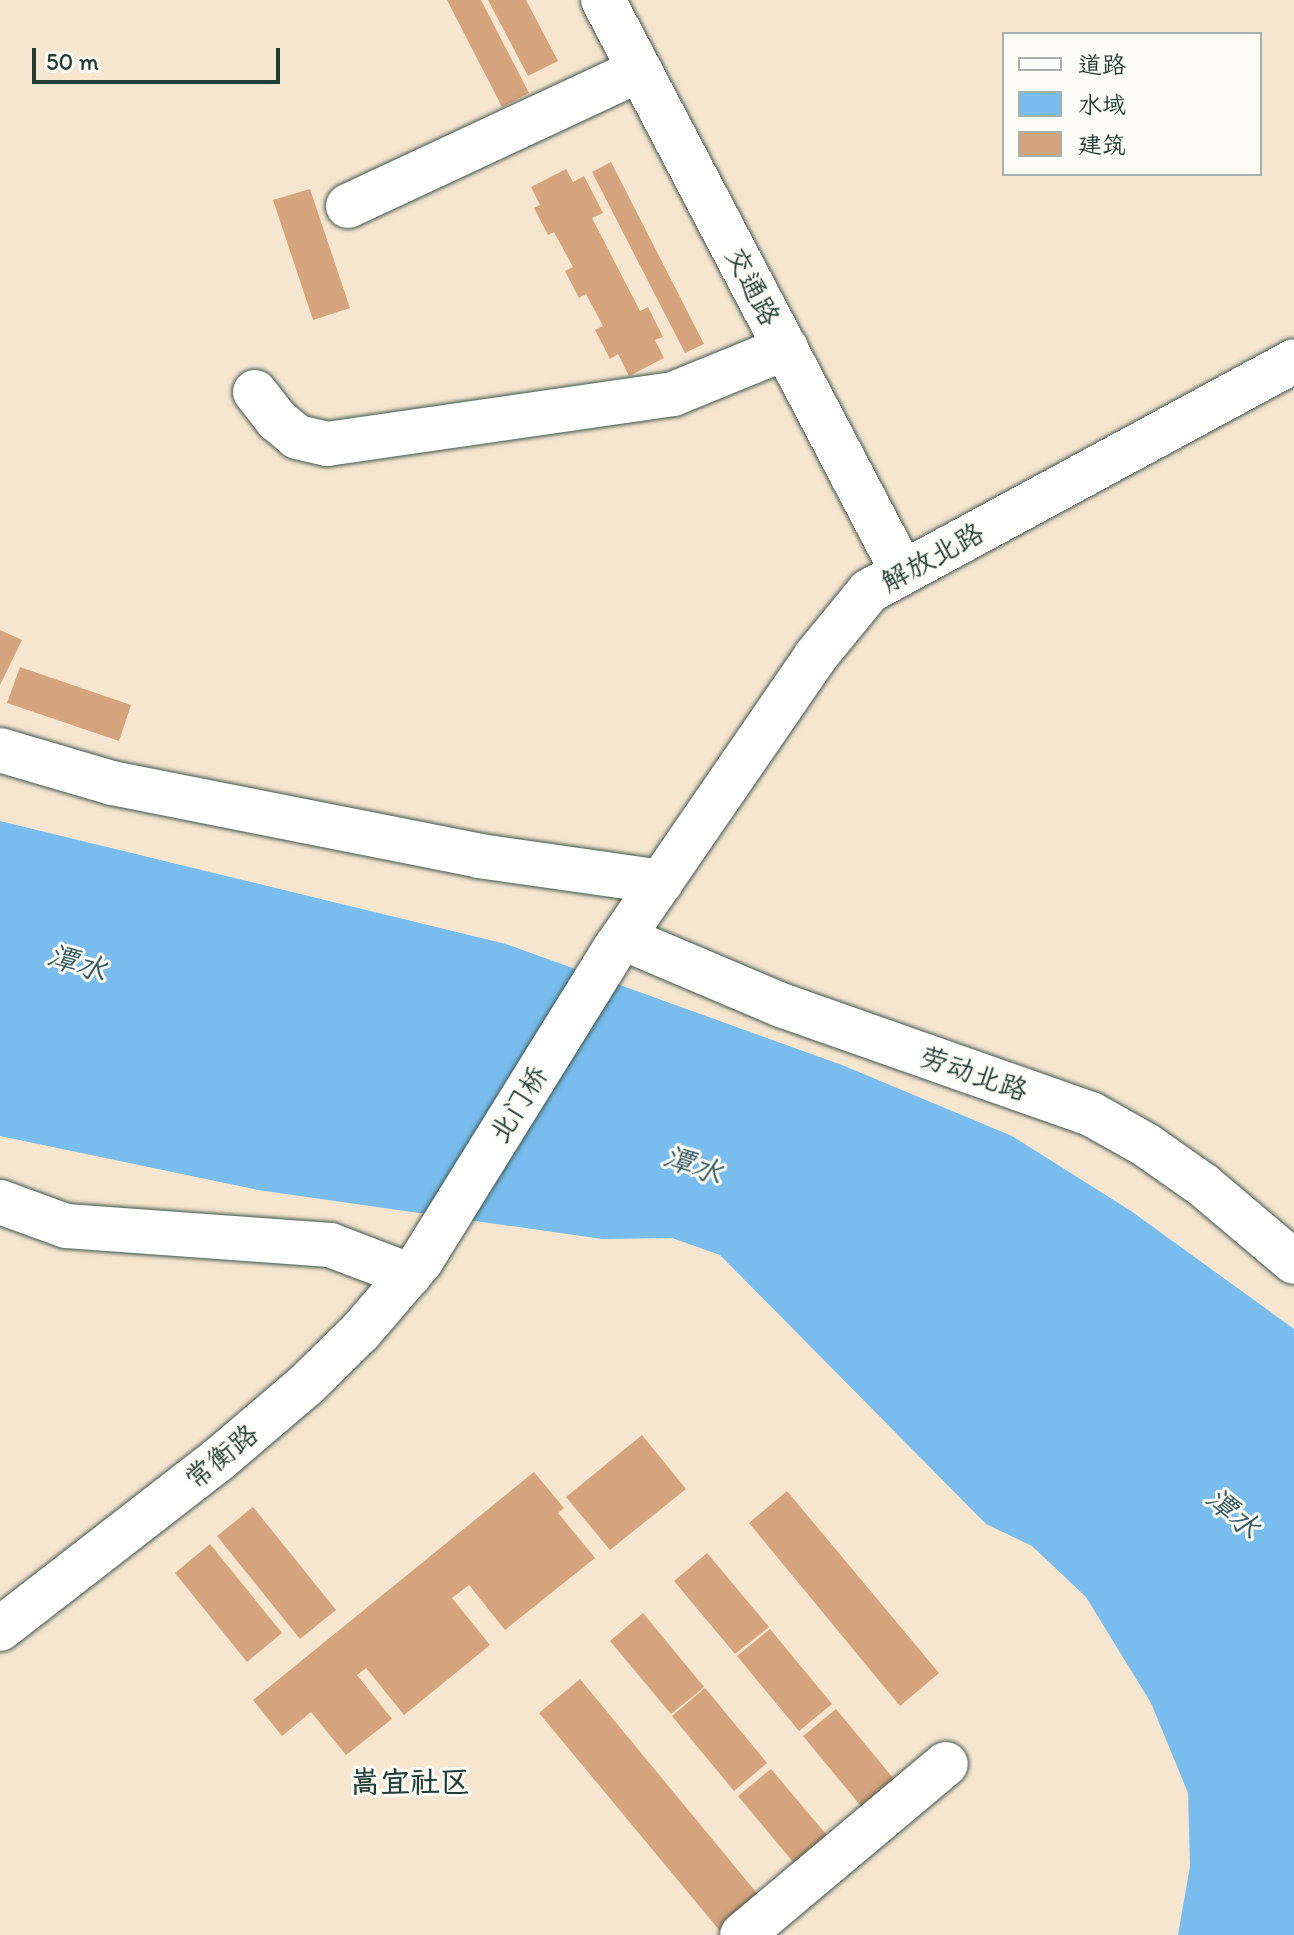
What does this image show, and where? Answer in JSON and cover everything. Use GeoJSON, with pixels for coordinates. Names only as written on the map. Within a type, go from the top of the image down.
{"type":"FeatureCollection","features":[{"type":"Feature","properties":{"kind":"street","name":"交通路"},"geometry":{"type":"LineString","coordinates":[[603,0],[902,571]]}},
{"type":"Feature","properties":{"kind":"street"},"geometry":{"type":"LineString","coordinates":[[348,206],[640,70]]}},
{"type":"Feature","properties":{"kind":"street"},"geometry":{"type":"LineString","coordinates":[[255,392],[277,420],[297,437],[327,444],[673,394],[786,348]]}},
{"type":"Feature","properties":{"kind":"street","name":"解放北路"},"geometry":{"type":"LineString","coordinates":[[619,942],[815,657],[869,591],[1294,361]]}},
{"type":"Feature","properties":{"kind":"street"},"geometry":{"type":"LineString","coordinates":[[0,750],[143,789],[479,856],[661,882]]}},
{"type":"Feature","properties":{"kind":"street","name":"劳动北路"},"geometry":{"type":"LineString","coordinates":[[619,942],[781,1005],[1091,1114],[1146,1145],[1203,1185],[1294,1262]]}},
{"type":"Feature","properties":{"kind":"street","name":"北门桥"},"geometry":{"type":"LineString","coordinates":[[415,1268],[619,942]]}},
{"type":"Feature","properties":{"kind":"street"},"geometry":{"type":"LineString","coordinates":[[0,1202],[66,1226],[330,1245],[415,1268]]}},
{"type":"Feature","properties":{"kind":"street","name":"常衡路"},"geometry":{"type":"LineString","coordinates":[[0,1629],[218,1460],[305,1386],[361,1331],[415,1268]]}},
{"type":"Feature","properties":{"kind":"street"},"geometry":{"type":"LineString","coordinates":[[742,1935],[946,1764]]}},
{"type":"Feature","properties":{"kind":"water","name":"潭水"},"geometry":{"type":"Polygon","coordinates":[[[0,821],[506,944],[842,1065],[1012,1136],[1131,1211],[1294,1329],[1294,1935],[1178,1935],[1190,1866],[1188,1793],[1151,1703],[1086,1597],[1032,1546],[986,1524],[720,1255],[672,1238],[602,1239],[258,1190],[0,1136],[0,821]]]}},
{"type":"Feature","properties":{"kind":"building"},"geometry":{"type":"Polygon","coordinates":[[[447,0],[481,0],[529,93],[502,107],[447,0]]]}},
{"type":"Feature","properties":{"kind":"building"},"geometry":{"type":"Polygon","coordinates":[[[488,0],[526,0],[558,61],[528,76],[488,0]]]}},
{"type":"Feature","properties":{"kind":"building"},"geometry":{"type":"Polygon","coordinates":[[[611,162],[704,344],[685,353],[592,172],[611,162]]]}},
{"type":"Feature","properties":{"kind":"building"},"geometry":{"type":"Polygon","coordinates":[[[566,169],[573,182],[584,176],[603,213],[592,218],[640,311],[648,307],[663,337],[655,340],[664,358],[629,376],[618,354],[610,359],[595,330],[603,326],[586,294],[579,298],[565,271],[573,267],[554,232],[548,235],[534,208],[540,205],[531,187],[566,169]]]}},
{"type":"Feature","properties":{"kind":"building"},"geometry":{"type":"Polygon","coordinates":[[[310,189],[350,308],[313,320],[273,200],[310,189]]]}},
{"type":"Feature","properties":{"kind":"building"},"geometry":{"type":"Polygon","coordinates":[[[0,630],[22,640],[0,685],[0,630]]]}},
{"type":"Feature","properties":{"kind":"building"},"geometry":{"type":"Polygon","coordinates":[[[20,667],[131,705],[119,741],[7,703],[20,667]]]}},
{"type":"Feature","properties":{"kind":"building"},"geometry":{"type":"Polygon","coordinates":[[[642,1435],[686,1489],[610,1550],[566,1497],[642,1435]]]}},
{"type":"Feature","properties":{"kind":"building"},"geometry":{"type":"Polygon","coordinates":[[[534,1472],[564,1508],[558,1513],[595,1558],[505,1630],[469,1585],[452,1598],[490,1645],[404,1715],[366,1668],[357,1675],[392,1719],[346,1755],[311,1712],[282,1736],[253,1700],[534,1472]]]}},
{"type":"Feature","properties":{"kind":"building"},"geometry":{"type":"Polygon","coordinates":[[[787,1491],[939,1673],[900,1706],[749,1523],[787,1491]]]}},
{"type":"Feature","properties":{"kind":"building"},"geometry":{"type":"Polygon","coordinates":[[[253,1507],[336,1610],[300,1639],[217,1536],[253,1507]]]}},
{"type":"Feature","properties":{"kind":"building"},"geometry":{"type":"Polygon","coordinates":[[[210,1544],[282,1633],[247,1662],[175,1573],[210,1544]]]}},
{"type":"Feature","properties":{"kind":"building"},"geometry":{"type":"Polygon","coordinates":[[[707,1553],[769,1627],[735,1654],[674,1581],[707,1553]]]}},
{"type":"Feature","properties":{"kind":"building"},"geometry":{"type":"Polygon","coordinates":[[[643,1613],[704,1687],[671,1714],[610,1641],[643,1613]]]}},
{"type":"Feature","properties":{"kind":"building"},"geometry":{"type":"Polygon","coordinates":[[[770,1629],[832,1704],[799,1731],[737,1656],[770,1629]]]}},
{"type":"Feature","properties":{"kind":"building"},"geometry":{"type":"Polygon","coordinates":[[[580,1679],[760,1897],[720,1931],[539,1713],[580,1679]]]}},
{"type":"Feature","properties":{"kind":"building"},"geometry":{"type":"Polygon","coordinates":[[[705,1688],[767,1763],[734,1791],[672,1716],[705,1688]]]}},
{"type":"Feature","properties":{"kind":"building"},"geometry":{"type":"Polygon","coordinates":[[[836,1709],[898,1784],[865,1811],[803,1736],[836,1709]]]}},
{"type":"Feature","properties":{"kind":"building"},"geometry":{"type":"Polygon","coordinates":[[[771,1769],[831,1840],[798,1868],[738,1796],[771,1769]]]}},
{"type":"Feature","properties":{"kind":"district","name":"嵩宜社区"},"geometry":{"type":"Point","coordinates":[410,1782]}}]}
